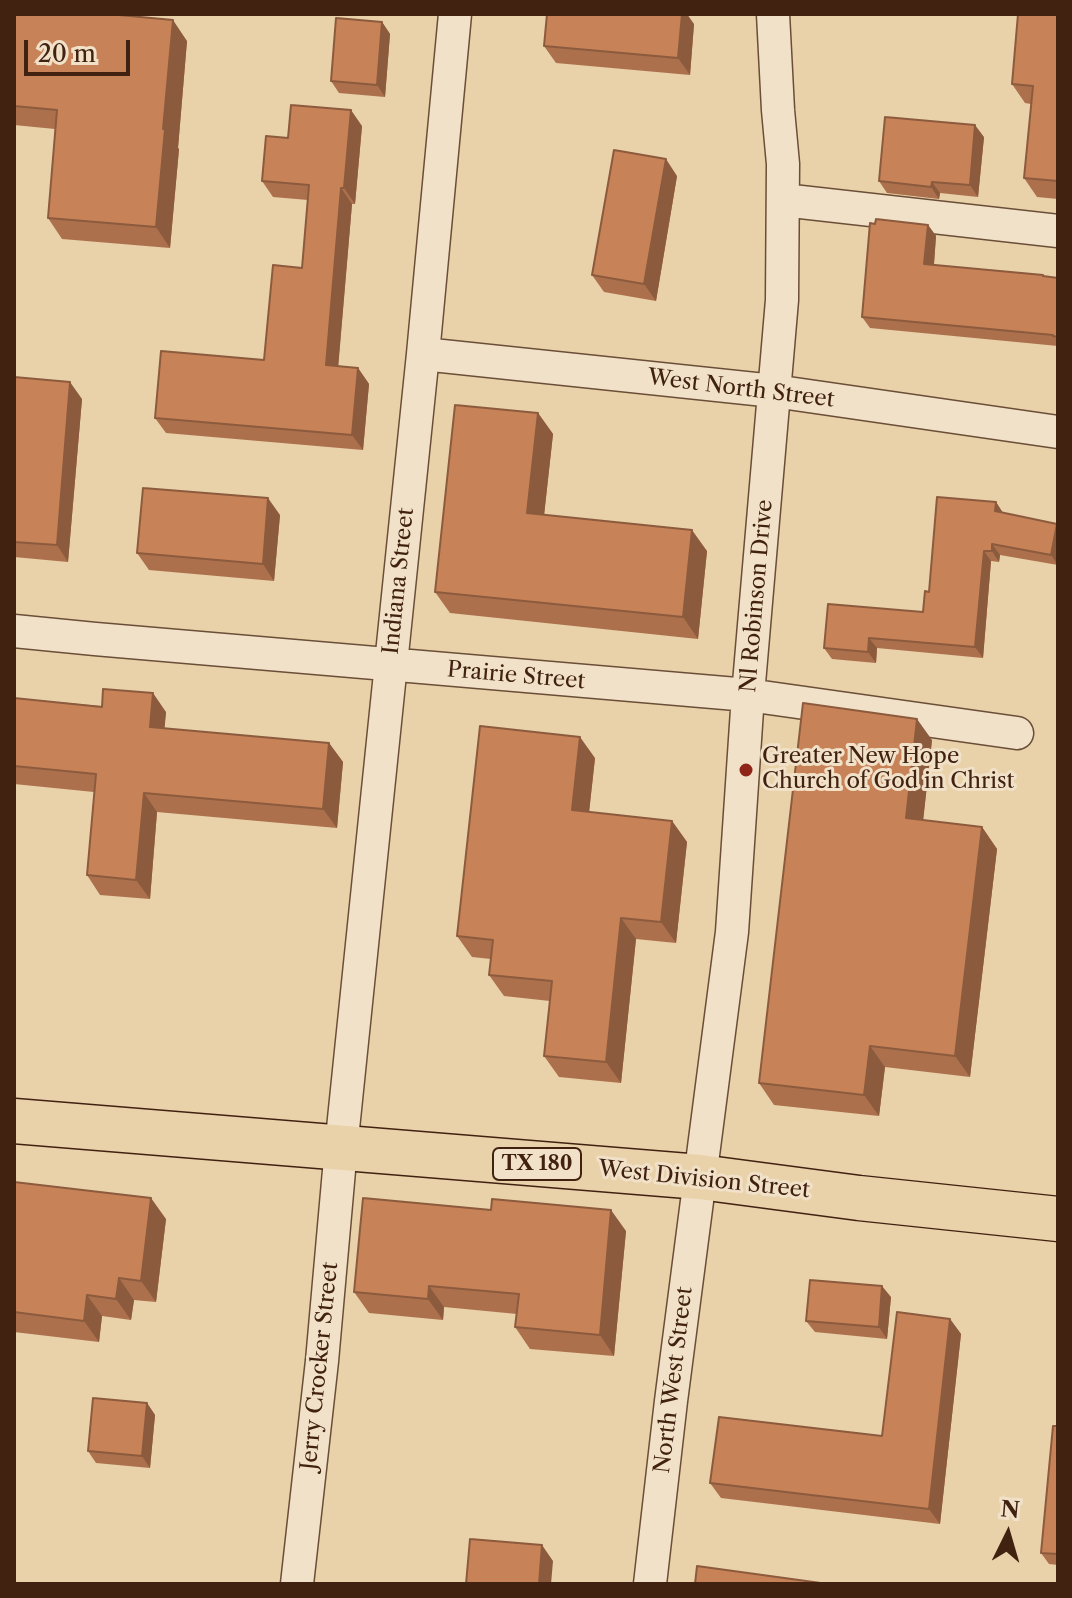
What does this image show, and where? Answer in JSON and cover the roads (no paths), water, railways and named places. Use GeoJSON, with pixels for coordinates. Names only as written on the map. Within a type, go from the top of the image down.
{"type":"FeatureCollection","features":[{"type":"Feature","properties":{"kind":"main road","name":"West Division Street"},"geometry":{"type":"LineString","coordinates":[[14,1121],[700,1177],[1058,1219]]}},
{"type":"Feature","properties":{"kind":"street","name":"Indiana Street"},"geometry":{"type":"LineString","coordinates":[[341,1148],[455,14]]}},
{"type":"Feature","properties":{"kind":"street","name":"Nl Robinson Drive"},"geometry":{"type":"LineString","coordinates":[[700,1177],[732,932],[748,695],[782,300],[783,164],[773,14]]}},
{"type":"Feature","properties":{"kind":"street"},"geometry":{"type":"LineString","coordinates":[[783,200],[1058,231]]}},
{"type":"Feature","properties":{"kind":"street","name":"West North Street"},"geometry":{"type":"LineString","coordinates":[[423,354],[774,391],[1058,432]]}},
{"type":"Feature","properties":{"kind":"street","name":"Prairie Street"},"geometry":{"type":"LineString","coordinates":[[14,631],[748,695],[1017,733]]}},
{"type":"Feature","properties":{"kind":"street","name":"Jerry Crocker Street"},"geometry":{"type":"LineString","coordinates":[[297,1584],[322,1361],[341,1148]]}},
{"type":"Feature","properties":{"kind":"street","name":"North West Street"},"geometry":{"type":"LineString","coordinates":[[650,1584],[700,1177]]}},
{"type":"Feature","properties":{"kind":"place","name":"Greater New Hope Church of God in Christ"},"geometry":{"type":"Point","coordinates":[746,770]}}]}
